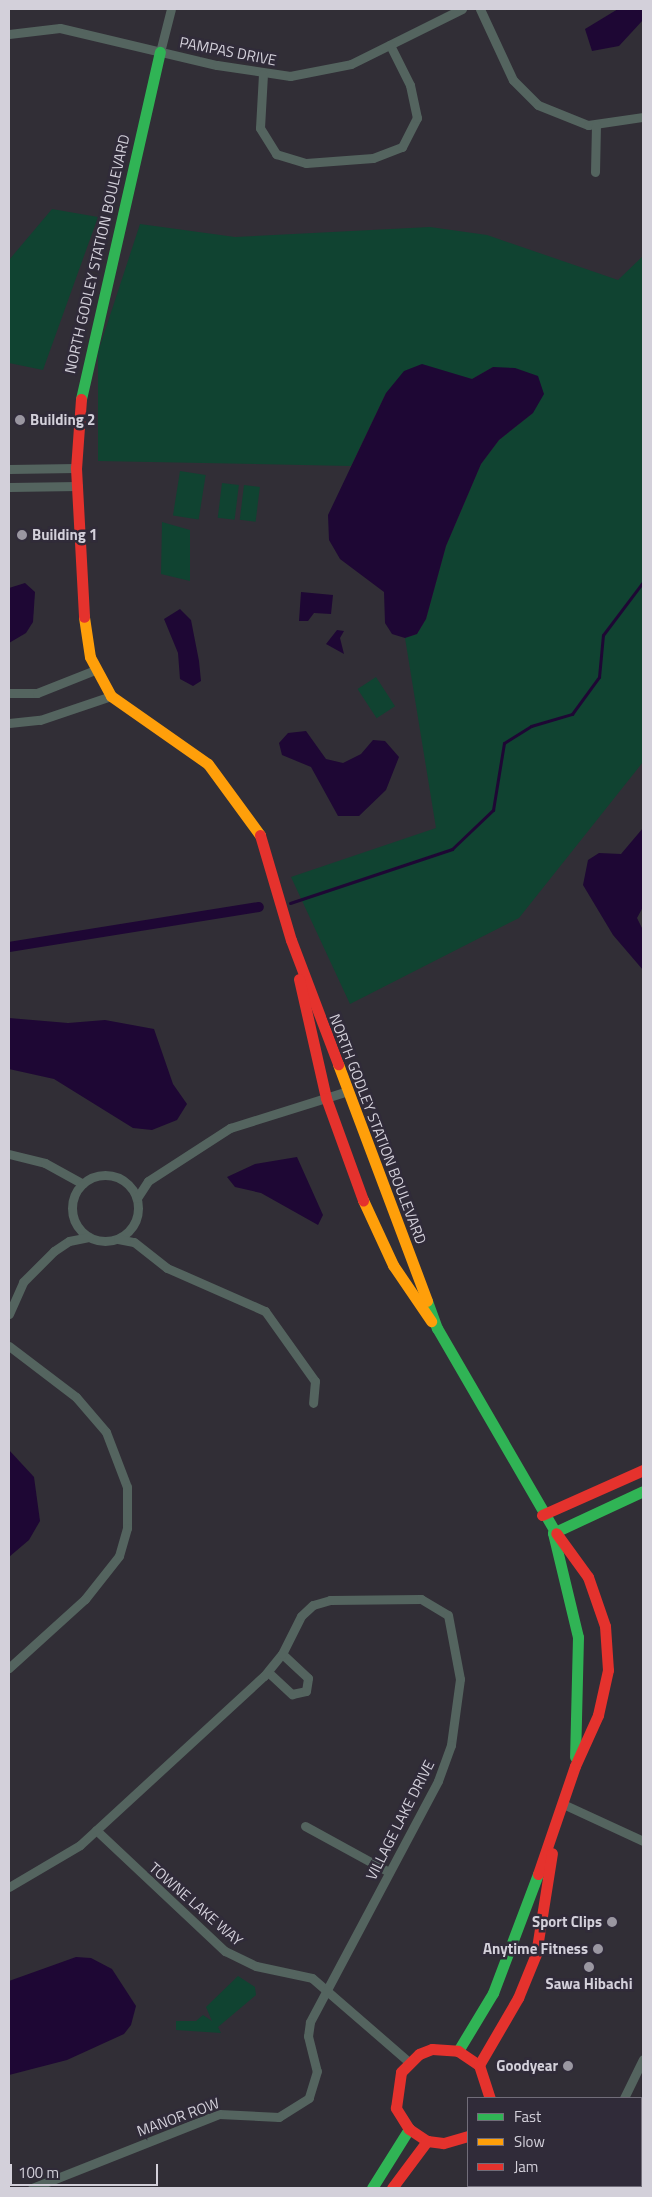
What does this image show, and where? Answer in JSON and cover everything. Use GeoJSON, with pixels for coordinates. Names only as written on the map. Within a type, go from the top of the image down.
{"type":"FeatureCollection","features":[{"type":"Feature","properties":{"kind":"street","name":"NORTH GODLEY STATION BOULEVARD"},"geometry":{"type":"LineString","coordinates":[[171,9],[94,324],[82,386],[76,468],[84,625],[95,670],[111,696],[208,764],[225,782],[258,829],[291,940],[326,1098],[358,1190],[393,1265],[415,1303],[437,1328]]}},
{"type":"Feature","properties":{"kind":"street","name":"PAMPAS DRIVE"},"geometry":{"type":"LineString","coordinates":[[9,34],[60,28],[263,74],[290,76],[337,69],[462,9]]}},
{"type":"Feature","properties":{"kind":"street"},"geometry":{"type":"LineString","coordinates":[[480,9],[512,80],[538,105],[566,118],[596,125],[643,117]]}},
{"type":"Feature","properties":{"kind":"street"},"geometry":{"type":"LineString","coordinates":[[263,74],[260,128],[276,154],[306,163],[373,158],[402,147],[417,118],[410,85],[390,45]]}},
{"type":"Feature","properties":{"kind":"street"},"geometry":{"type":"LineString","coordinates":[[595,172],[596,125]]}},
{"type":"Feature","properties":{"kind":"street"},"geometry":{"type":"LineString","coordinates":[[9,469],[76,468]]}},
{"type":"Feature","properties":{"kind":"street"},"geometry":{"type":"LineString","coordinates":[[9,487],[78,486]]}},
{"type":"Feature","properties":{"kind":"street"},"geometry":{"type":"LineString","coordinates":[[9,693],[51,689],[95,670]]}},
{"type":"Feature","properties":{"kind":"street"},"geometry":{"type":"LineString","coordinates":[[9,723],[40,720],[111,696]]}},
{"type":"Feature","properties":{"kind":"street","name":"NORTH GODLEY STATION BOULEVARD"},"geometry":{"type":"LineString","coordinates":[[291,940],[437,1328],[542,1515],[553,1533],[588,1577],[598,1600],[608,1649],[603,1700],[575,1766],[553,1838],[493,1993],[458,2050]]}},
{"type":"Feature","properties":{"kind":"street"},"geometry":{"type":"LineString","coordinates":[[134,1242],[137,1198],[148,1181],[230,1128],[348,1091]]}},
{"type":"Feature","properties":{"kind":"street"},"geometry":{"type":"LineString","coordinates":[[9,1154],[45,1163],[72,1180],[83,1184]]}},
{"type":"Feature","properties":{"kind":"street"},"geometry":{"type":"LineString","coordinates":[[69,1241],[75,1222],[72,1208],[77,1193],[83,1184],[105,1176],[128,1184],[148,1181]]}},
{"type":"Feature","properties":{"kind":"street"},"geometry":{"type":"LineString","coordinates":[[72,1180],[77,1193]]}},
{"type":"Feature","properties":{"kind":"street"},"geometry":{"type":"LineString","coordinates":[[128,1184],[137,1198]]}},
{"type":"Feature","properties":{"kind":"street"},"geometry":{"type":"LineString","coordinates":[[75,1222],[89,1236]]}},
{"type":"Feature","properties":{"kind":"street"},"geometry":{"type":"LineString","coordinates":[[118,1239],[134,1225]]}},
{"type":"Feature","properties":{"kind":"street"},"geometry":{"type":"LineString","coordinates":[[9,1314],[23,1282],[69,1241],[89,1236],[134,1242],[166,1268],[265,1311],[315,1381],[313,1403]]}},
{"type":"Feature","properties":{"kind":"street"},"geometry":{"type":"LineString","coordinates":[[9,1346],[76,1397],[107,1433],[127,1487],[127,1528],[120,1556],[109,1570],[9,1668]]}},
{"type":"Feature","properties":{"kind":"street"},"geometry":{"type":"LineString","coordinates":[[542,1515],[643,1470]]}},
{"type":"Feature","properties":{"kind":"street"},"geometry":{"type":"LineString","coordinates":[[553,1533],[643,1491]]}},
{"type":"Feature","properties":{"kind":"street","name":"NORTH GODLEY STATION BOULEVARD"},"geometry":{"type":"LineString","coordinates":[[553,1533],[578,1637],[580,1692],[575,1766]]}},
{"type":"Feature","properties":{"kind":"street","name":"VILLAGE LAKE DRIVE"},"geometry":{"type":"LineString","coordinates":[[9,1887],[53,1864],[96,1830],[268,1672],[282,1654],[301,1616],[325,1600],[422,1599],[436,1604],[450,1618],[460,1679],[453,1736],[438,1780],[327,1989]]}},
{"type":"Feature","properties":{"kind":"street"},"geometry":{"type":"LineString","coordinates":[[268,1672],[292,1694],[307,1689],[307,1677],[282,1654]]}},
{"type":"Feature","properties":{"kind":"street"},"geometry":{"type":"LineString","coordinates":[[563,1804],[643,1841]]}},
{"type":"Feature","properties":{"kind":"street"},"geometry":{"type":"LineString","coordinates":[[305,1826],[389,1872]]}},
{"type":"Feature","properties":{"kind":"street","name":"TOWNE LAKE WAY"},"geometry":{"type":"LineString","coordinates":[[96,1830],[225,1951],[256,1966],[300,1973],[327,1989],[409,2062]]}},
{"type":"Feature","properties":{"kind":"street","name":"NORTH GODLEY STATION BOULEVARD"},"geometry":{"type":"LineString","coordinates":[[479,2065],[518,1998],[536,1954],[553,1838]]}},
{"type":"Feature","properties":{"kind":"street","name":"MANOR ROW"},"geometry":{"type":"LineString","coordinates":[[32,2188],[219,2114],[271,2118],[293,2112],[314,2088],[317,2066],[308,2030],[327,1989]]}},
{"type":"Feature","properties":{"kind":"street"},"geometry":{"type":"LineString","coordinates":[[467,2136],[443,2144],[426,2141],[409,2129],[395,2096],[409,2062],[432,2049],[458,2050],[479,2065],[487,2078],[490,2097]]}},
{"type":"Feature","properties":{"kind":"street"},"geometry":{"type":"LineString","coordinates":[[624,2097],[643,2059]]}},
{"type":"Feature","properties":{"kind":"street"},"geometry":{"type":"LineString","coordinates":[[372,2188],[409,2129]]}},
{"type":"Feature","properties":{"kind":"street"},"geometry":{"type":"LineString","coordinates":[[392,2188],[426,2141]]}},
{"type":"Feature","properties":{"kind":"green space"},"geometry":{"type":"Polygon","coordinates":[[[52,209],[98,217],[43,370],[9,363],[9,260],[52,209]]]}},
{"type":"Feature","properties":{"kind":"green space"},"geometry":{"type":"Polygon","coordinates":[[[140,224],[235,237],[430,227],[487,235],[618,280],[643,256],[643,762],[519,918],[350,1004],[291,877],[436,828],[405,638],[417,634],[426,619],[446,546],[481,464],[499,440],[533,413],[493,367],[472,379],[452,374],[386,393],[351,466],[98,461],[98,352],[140,224]]]}},
{"type":"Feature","properties":{"kind":"green space"},"geometry":{"type":"Polygon","coordinates":[[[180,471],[206,475],[199,520],[173,515],[180,471]]]}},
{"type":"Feature","properties":{"kind":"green space"},"geometry":{"type":"Polygon","coordinates":[[[222,483],[239,485],[235,520],[218,518],[222,483]]]}},
{"type":"Feature","properties":{"kind":"green space"},"geometry":{"type":"Polygon","coordinates":[[[244,485],[260,487],[256,522],[240,520],[244,485]]]}},
{"type":"Feature","properties":{"kind":"green space"},"geometry":{"type":"Polygon","coordinates":[[[162,522],[190,530],[190,581],[161,574],[162,522]]]}},
{"type":"Feature","properties":{"kind":"green space"},"geometry":{"type":"Polygon","coordinates":[[[376,677],[395,706],[377,718],[358,689],[376,677]]]}},
{"type":"Feature","properties":{"kind":"green space"},"geometry":{"type":"Polygon","coordinates":[[[238,1976],[255,1987],[256,1995],[218,2027],[221,2033],[176,2030],[176,2021],[196,2021],[203,2015],[212,2021],[206,2007],[238,1976]]]}},
{"type":"Feature","properties":{"kind":"shaded area"},"geometry":{"type":"Polygon","coordinates":[[[618,9],[643,9],[643,20],[619,46],[592,51],[585,29],[618,9]]]}},
{"type":"Feature","properties":{"kind":"shaded area"},"geometry":{"type":"Polygon","coordinates":[[[422,364],[472,379],[493,367],[515,368],[538,376],[544,394],[533,413],[499,440],[481,464],[446,546],[426,619],[417,634],[405,638],[392,634],[385,623],[384,592],[340,559],[329,540],[328,515],[386,393],[404,371],[422,364]]]}},
{"type":"Feature","properties":{"kind":"shaded area"},"geometry":{"type":"Polygon","coordinates":[[[25,583],[35,592],[33,622],[26,633],[9,643],[9,588],[25,583]]]}},
{"type":"Feature","properties":{"kind":"shaded area"},"geometry":{"type":"Polygon","coordinates":[[[301,592],[333,595],[331,614],[314,613],[308,621],[299,621],[301,592]]]}},
{"type":"Feature","properties":{"kind":"shaded area"},"geometry":{"type":"Polygon","coordinates":[[[180,609],[191,620],[199,661],[201,681],[193,686],[180,679],[178,653],[164,619],[180,609]]]}},
{"type":"Feature","properties":{"kind":"shaded area"},"geometry":{"type":"Polygon","coordinates":[[[337,630],[344,631],[340,638],[344,654],[326,644],[337,630]]]}},
{"type":"Feature","properties":{"kind":"shaded area"},"geometry":{"type":"Polygon","coordinates":[[[306,731],[326,759],[343,763],[361,754],[373,740],[385,741],[399,757],[386,790],[359,816],[338,816],[311,767],[282,755],[279,743],[288,733],[306,731]]]}},
{"type":"Feature","properties":{"kind":"shaded area"},"geometry":{"type":"Polygon","coordinates":[[[643,828],[643,907],[637,918],[643,930],[643,970],[613,935],[583,885],[588,860],[599,853],[621,854],[643,828]]]}},
{"type":"Feature","properties":{"kind":"shaded area"},"geometry":{"type":"Polygon","coordinates":[[[9,1018],[68,1023],[105,1020],[154,1029],[173,1084],[187,1104],[177,1120],[152,1130],[133,1128],[54,1079],[9,1069],[9,1018]]]}},
{"type":"Feature","properties":{"kind":"shaded area"},"geometry":{"type":"Polygon","coordinates":[[[297,1157],[323,1215],[318,1225],[261,1193],[235,1187],[227,1177],[255,1164],[297,1157]]]}},
{"type":"Feature","properties":{"kind":"shaded area"},"geometry":{"type":"Polygon","coordinates":[[[9,1450],[34,1477],[40,1521],[29,1540],[9,1557],[9,1450]]]}},
{"type":"Feature","properties":{"kind":"shaded area"},"geometry":{"type":"Polygon","coordinates":[[[76,1957],[91,1958],[112,1969],[136,2006],[131,2025],[124,2034],[67,2060],[9,2075],[9,1981],[76,1957]]]}},
{"type":"Feature","properties":{"kind":"waterway"},"geometry":{"type":"LineString","coordinates":[[290,903],[452,849],[493,810],[504,743],[531,726],[572,714],[599,677],[603,635],[643,582]]}},
{"type":"Feature","properties":{"kind":"waterway"},"geometry":{"type":"LineString","coordinates":[[9,947],[259,907]]}},
{"type":"Feature","properties":{"kind":"traffic: fast"},"geometry":{"type":"LineString","coordinates":[[81,399],[160,52]]}},
{"type":"Feature","properties":{"kind":"traffic: fast"},"geometry":{"type":"LineString","coordinates":[[427,1301],[437,1328],[556,1533]]}},
{"type":"Feature","properties":{"kind":"traffic: fast"},"geometry":{"type":"LineString","coordinates":[[553,1533],[643,1491]]}},
{"type":"Feature","properties":{"kind":"traffic: fast"},"geometry":{"type":"LineString","coordinates":[[553,1533],[578,1637],[575,1757]]}},
{"type":"Feature","properties":{"kind":"traffic: fast"},"geometry":{"type":"LineString","coordinates":[[458,2051],[493,1993],[538,1874]]}},
{"type":"Feature","properties":{"kind":"traffic: fast"},"geometry":{"type":"LineString","coordinates":[[372,2188],[409,2129]]}},
{"type":"Feature","properties":{"kind":"traffic: slow"},"geometry":{"type":"LineString","coordinates":[[84,617],[90,657],[111,696],[208,764],[260,835]]}},
{"type":"Feature","properties":{"kind":"traffic: slow"},"geometry":{"type":"LineString","coordinates":[[338,1064],[427,1301]]}},
{"type":"Feature","properties":{"kind":"traffic: slow"},"geometry":{"type":"LineString","coordinates":[[363,1200],[393,1265],[431,1321]]}},
{"type":"Feature","properties":{"kind":"traffic: jam"},"geometry":{"type":"LineString","coordinates":[[81,399],[76,468],[84,617]]}},
{"type":"Feature","properties":{"kind":"traffic: jam"},"geometry":{"type":"LineString","coordinates":[[260,835],[291,940],[338,1064]]}},
{"type":"Feature","properties":{"kind":"traffic: jam"},"geometry":{"type":"LineString","coordinates":[[299,979],[326,1098],[363,1200]]}},
{"type":"Feature","properties":{"kind":"traffic: jam"},"geometry":{"type":"LineString","coordinates":[[542,1515],[643,1470]]}},
{"type":"Feature","properties":{"kind":"traffic: jam"},"geometry":{"type":"LineString","coordinates":[[538,1874],[575,1766],[598,1715],[608,1670],[605,1626],[588,1577],[556,1533]]}},
{"type":"Feature","properties":{"kind":"traffic: jam"},"geometry":{"type":"LineString","coordinates":[[479,2065],[518,1998],[536,1954],[552,1853]]}},
{"type":"Feature","properties":{"kind":"traffic: jam"},"geometry":{"type":"LineString","coordinates":[[467,2136],[443,2143],[427,2141],[409,2129],[396,2108],[401,2072],[419,2054],[432,2049],[458,2051],[479,2065],[490,2097]]}},
{"type":"Feature","properties":{"kind":"traffic: jam"},"geometry":{"type":"LineString","coordinates":[[392,2188],[427,2141]]}},
{"type":"Feature","properties":{"kind":"place","name":"Building 2"},"geometry":{"type":"Point","coordinates":[20,420]}},
{"type":"Feature","properties":{"kind":"place","name":"Building 1"},"geometry":{"type":"Point","coordinates":[22,535]}},
{"type":"Feature","properties":{"kind":"place","name":"Sport Clips"},"geometry":{"type":"Point","coordinates":[612,1922]}},
{"type":"Feature","properties":{"kind":"place","name":"Anytime Fitness"},"geometry":{"type":"Point","coordinates":[598,1949]}},
{"type":"Feature","properties":{"kind":"place","name":"Sawa Hibachi"},"geometry":{"type":"Point","coordinates":[589,1967]}},
{"type":"Feature","properties":{"kind":"place","name":"Goodyear"},"geometry":{"type":"Point","coordinates":[568,2066]}}]}
